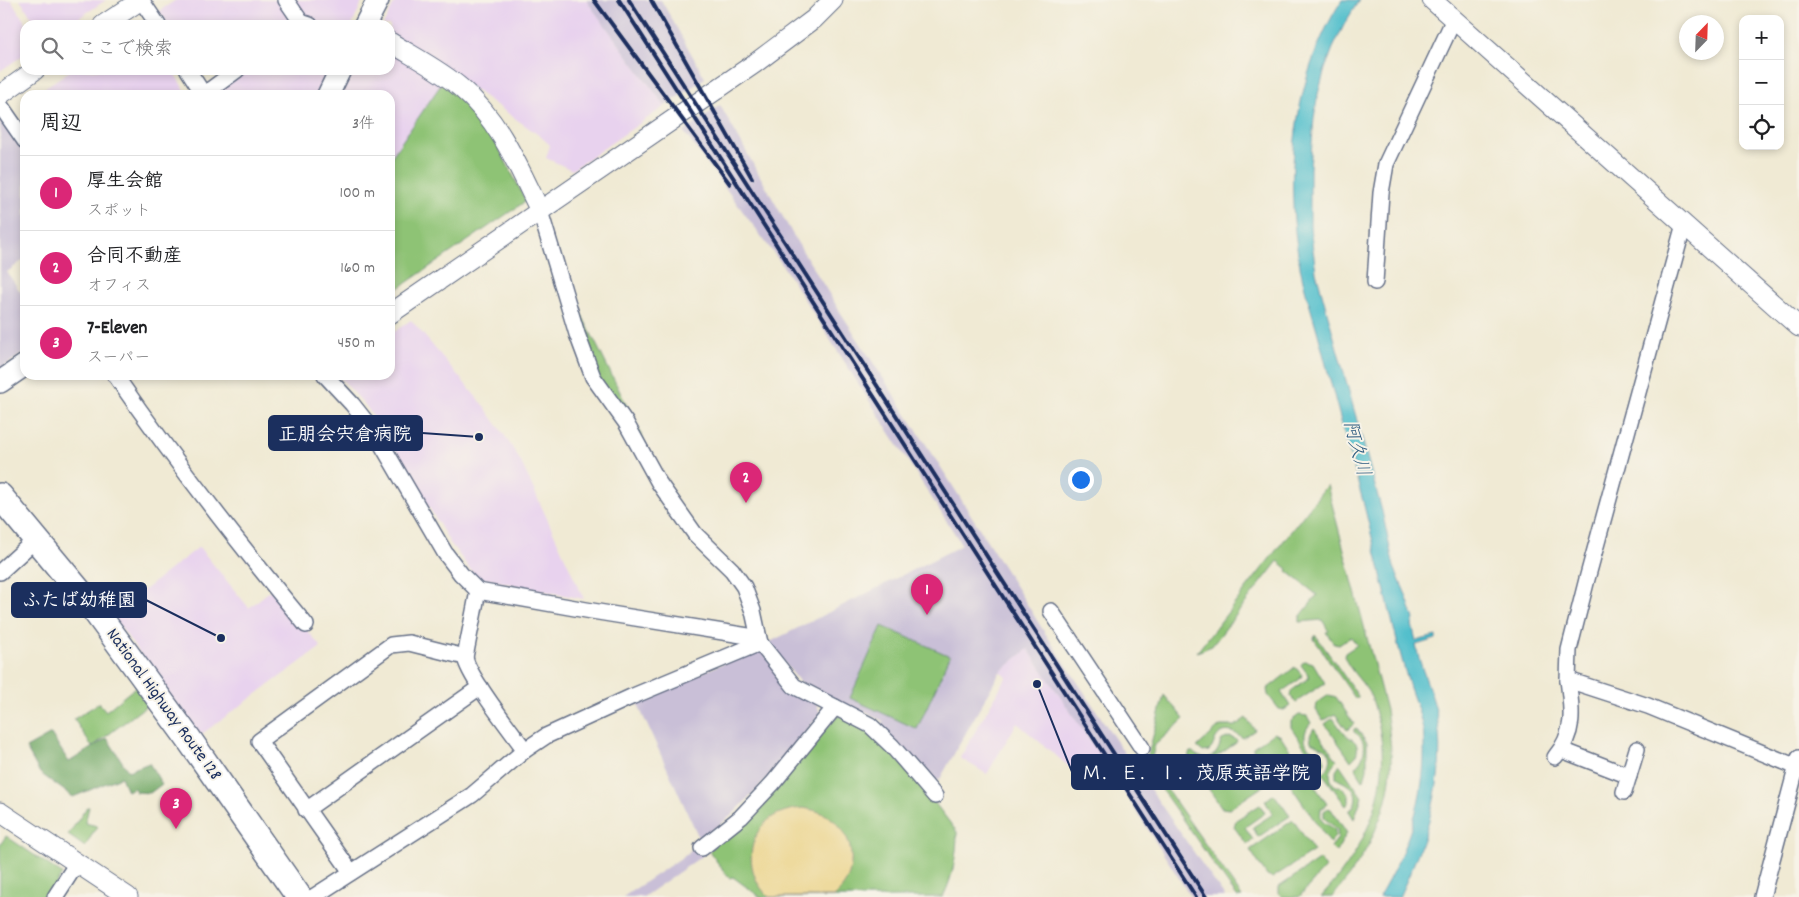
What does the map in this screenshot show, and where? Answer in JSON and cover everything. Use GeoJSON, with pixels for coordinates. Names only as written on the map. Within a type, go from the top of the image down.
{"type":"FeatureCollection","features":[{"type":"Feature","properties":{"kind":"highway","name":"National Highway Route 128"},"geometry":{"type":"LineString","coordinates":[[0,496],[93,608],[138,668],[299,897]]}},
{"type":"Feature","properties":{"kind":"main road"},"geometry":{"type":"LineString","coordinates":[[368,20],[378,0]]}},
{"type":"Feature","properties":{"kind":"main road"},"geometry":{"type":"LineString","coordinates":[[330,90],[338,75]]}},
{"type":"Feature","properties":{"kind":"main road"},"geometry":{"type":"LineString","coordinates":[[0,382],[20,368]]}},
{"type":"Feature","properties":{"kind":"street"},"geometry":{"type":"LineString","coordinates":[[111,20],[141,0],[155,20]]}},
{"type":"Feature","properties":{"kind":"street"},"geometry":{"type":"LineString","coordinates":[[286,0],[300,20]]}},
{"type":"Feature","properties":{"kind":"street"},"geometry":{"type":"LineString","coordinates":[[395,311],[787,40],[833,0]]}},
{"type":"Feature","properties":{"kind":"street"},"geometry":{"type":"LineString","coordinates":[[1432,0],[1799,327]]}},
{"type":"Feature","properties":{"kind":"street"},"geometry":{"type":"LineString","coordinates":[[1375,282],[1381,193],[1386,164],[1454,19]]}},
{"type":"Feature","properties":{"kind":"street"},"geometry":{"type":"LineString","coordinates":[[395,45],[461,88],[490,118],[513,154],[540,211],[577,334],[593,377],[618,415],[626,423],[659,483],[694,534],[732,570],[744,587],[753,611],[760,643]]}},
{"type":"Feature","properties":{"kind":"street"},"geometry":{"type":"LineString","coordinates":[[0,95],[28,75]]}},
{"type":"Feature","properties":{"kind":"street"},"geometry":{"type":"LineString","coordinates":[[191,75],[201,90]]}},
{"type":"Feature","properties":{"kind":"street"},"geometry":{"type":"LineString","coordinates":[[211,90],[230,75]]}},
{"type":"Feature","properties":{"kind":"street"},"geometry":{"type":"LineString","coordinates":[[0,105],[20,134]]}},
{"type":"Feature","properties":{"kind":"street"},"geometry":{"type":"LineString","coordinates":[[1628,776],[1558,754],[1570,727],[1572,716],[1568,680],[1569,650],[1684,224]]}},
{"type":"Feature","properties":{"kind":"street"},"geometry":{"type":"LineString","coordinates":[[118,380],[201,493],[306,625]]}},
{"type":"Feature","properties":{"kind":"street"},"geometry":{"type":"LineString","coordinates":[[330,380],[375,433],[445,553],[461,574],[478,591],[748,636],[760,643],[794,686],[870,725],[892,746],[934,796]]}},
{"type":"Feature","properties":{"kind":"street"},"geometry":{"type":"LineString","coordinates":[[0,572],[36,540]]}},
{"type":"Feature","properties":{"kind":"street"},"geometry":{"type":"LineString","coordinates":[[478,591],[465,657],[466,664],[525,750]]}},
{"type":"Feature","properties":{"kind":"street"},"geometry":{"type":"LineString","coordinates":[[1052,611],[1142,748]]}},
{"type":"Feature","properties":{"kind":"street"},"geometry":{"type":"LineString","coordinates":[[350,872],[259,741],[392,646],[409,643],[465,657]]}},
{"type":"Feature","properties":{"kind":"street"},"geometry":{"type":"LineString","coordinates":[[313,897],[472,795],[525,750],[546,736],[631,697],[760,643]]}},
{"type":"Feature","properties":{"kind":"street"},"geometry":{"type":"LineString","coordinates":[[1568,680],[1648,706],[1798,762],[1762,897]]}},
{"type":"Feature","properties":{"kind":"street"},"geometry":{"type":"LineString","coordinates":[[306,810],[480,687]]}},
{"type":"Feature","properties":{"kind":"street"},"geometry":{"type":"LineString","coordinates":[[702,848],[741,817],[773,783],[834,707]]}},
{"type":"Feature","properties":{"kind":"street"},"geometry":{"type":"LineString","coordinates":[[1624,792],[1637,749]]}},
{"type":"Feature","properties":{"kind":"street"},"geometry":{"type":"LineString","coordinates":[[0,812],[128,897]]}},
{"type":"Feature","properties":{"kind":"street"},"geometry":{"type":"LineString","coordinates":[[54,897],[77,863]]}},
{"type":"Feature","properties":{"kind":"shaded area"},"geometry":{"type":"Polygon","coordinates":[[[0,0],[11,0],[24,20],[20,20],[20,57],[0,71],[0,0]]]}},
{"type":"Feature","properties":{"kind":"shaded area"},"geometry":{"type":"Polygon","coordinates":[[[20,0],[106,0],[76,20],[34,20],[20,0]]]}},
{"type":"Feature","properties":{"kind":"shaded area"},"geometry":{"type":"Polygon","coordinates":[[[176,0],[281,0],[293,20],[165,20],[159,11],[176,0]]]}},
{"type":"Feature","properties":{"kind":"shaded area"},"geometry":{"type":"Polygon","coordinates":[[[291,0],[363,0],[354,20],[308,19],[291,0]]]}},
{"type":"Feature","properties":{"kind":"shaded area"},"geometry":{"type":"Polygon","coordinates":[[[396,0],[586,0],[665,106],[572,170],[546,158],[550,145],[540,136],[451,73],[395,39],[395,20],[386,20],[396,0]]]}},
{"type":"Feature","properties":{"kind":"shaded area"},"geometry":{"type":"Polygon","coordinates":[[[586,0],[661,0],[705,78],[665,106],[586,0]]]}},
{"type":"Feature","properties":{"kind":"shaded area"},"geometry":{"type":"Polygon","coordinates":[[[395,52],[442,83],[395,152],[395,90],[342,90],[350,75],[395,75],[395,52]]]}},
{"type":"Feature","properties":{"kind":"shaded area"},"geometry":{"type":"Polygon","coordinates":[[[64,75],[175,75],[185,90],[41,90],[64,75]]]}},
{"type":"Feature","properties":{"kind":"shaded area"},"geometry":{"type":"Polygon","coordinates":[[[237,75],[328,75],[320,90],[218,90],[237,75]]]}},
{"type":"Feature","properties":{"kind":"shaded area"},"geometry":{"type":"Polygon","coordinates":[[[720,105],[797,242],[841,313],[1043,630],[1129,760],[1113,775],[1028,649],[1000,672],[940,779],[933,782],[880,728],[883,721],[851,705],[849,707],[824,696],[825,693],[800,682],[768,643],[962,545],[781,263],[684,132],[720,105]]]}},
{"type":"Feature","properties":{"kind":"shaded area"},"geometry":{"type":"Polygon","coordinates":[[[0,118],[20,145],[20,263],[7,272],[20,292],[20,355],[0,369],[0,118]]]}},
{"type":"Feature","properties":{"kind":"shaded area"},"geometry":{"type":"Polygon","coordinates":[[[411,320],[483,405],[503,433],[521,462],[584,599],[476,577],[450,543],[392,444],[366,406],[343,380],[395,380],[395,331],[411,320]]]}},
{"type":"Feature","properties":{"kind":"shaded area"},"geometry":{"type":"Polygon","coordinates":[[[199,547],[249,608],[272,589],[321,647],[199,736],[112,615],[199,547]]]}},
{"type":"Feature","properties":{"kind":"shaded area"},"geometry":{"type":"Polygon","coordinates":[[[758,648],[817,704],[820,714],[759,787],[732,815],[700,840],[638,705],[642,699],[758,648]]]}},
{"type":"Feature","properties":{"kind":"shaded area"},"geometry":{"type":"Polygon","coordinates":[[[1028,649],[1113,775],[1097,790],[1017,723],[987,774],[960,758],[1007,676],[1000,672],[1028,649]]]}},
{"type":"Feature","properties":{"kind":"shaded area"},"geometry":{"type":"Polygon","coordinates":[[[1136,769],[1225,897],[1191,897],[1117,781],[1136,769]]]}},
{"type":"Feature","properties":{"kind":"shaded area"},"geometry":{"type":"Polygon","coordinates":[[[697,843],[705,854],[643,897],[623,897],[687,854],[697,843]]]}},
{"type":"Feature","properties":{"kind":"green space"},"geometry":{"type":"Polygon","coordinates":[[[442,83],[487,125],[526,201],[395,291],[395,152],[442,83]]]}},
{"type":"Feature","properties":{"kind":"green space"},"geometry":{"type":"Polygon","coordinates":[[[568,287],[669,491],[596,375],[568,287]]]}},
{"type":"Feature","properties":{"kind":"green space"},"geometry":{"type":"Polygon","coordinates":[[[1327,485],[1386,710],[1390,738],[1391,767],[1389,785],[1380,820],[1364,853],[1332,897],[1321,897],[1337,879],[1363,837],[1373,815],[1379,791],[1382,768],[1382,743],[1375,708],[1368,692],[1349,667],[1344,656],[1345,653],[1357,645],[1351,637],[1339,645],[1334,644],[1326,632],[1329,631],[1322,620],[1300,622],[1300,617],[1317,595],[1287,571],[1288,569],[1278,561],[1212,646],[1197,652],[1327,485]]]}},
{"type":"Feature","properties":{"kind":"green space"},"geometry":{"type":"Polygon","coordinates":[[[882,626],[950,656],[917,729],[850,698],[882,626]]]}},
{"type":"Feature","properties":{"kind":"green space"},"geometry":{"type":"Polygon","coordinates":[[[1315,635],[1358,698],[1355,698],[1314,639],[1315,635]]]}},
{"type":"Feature","properties":{"kind":"green space"},"geometry":{"type":"Polygon","coordinates":[[[1304,661],[1313,663],[1325,683],[1296,702],[1290,696],[1291,691],[1310,677],[1301,665],[1304,661]]]}},
{"type":"Feature","properties":{"kind":"green space"},"geometry":{"type":"Polygon","coordinates":[[[1295,667],[1302,675],[1300,679],[1281,692],[1290,706],[1284,710],[1279,709],[1268,695],[1267,689],[1295,667]]]}},
{"type":"Feature","properties":{"kind":"green space"},"geometry":{"type":"Polygon","coordinates":[[[138,685],[150,703],[92,747],[74,719],[99,703],[106,711],[138,685]]]}},
{"type":"Feature","properties":{"kind":"green space"},"geometry":{"type":"Polygon","coordinates":[[[1164,695],[1184,719],[1155,745],[1150,765],[1242,897],[1237,897],[1145,766],[1164,695]]]}},
{"type":"Feature","properties":{"kind":"green space"},"geometry":{"type":"Polygon","coordinates":[[[1329,695],[1336,697],[1354,724],[1347,730],[1335,714],[1323,721],[1316,710],[1317,703],[1329,695]]]}},
{"type":"Feature","properties":{"kind":"green space"},"geometry":{"type":"Polygon","coordinates":[[[839,715],[868,731],[915,777],[957,832],[954,865],[943,897],[760,897],[733,877],[729,878],[709,851],[839,715]]]}},
{"type":"Feature","properties":{"kind":"green space"},"geometry":{"type":"Polygon","coordinates":[[[1299,715],[1307,716],[1311,723],[1305,735],[1308,747],[1323,755],[1325,762],[1319,769],[1291,727],[1291,721],[1299,715]]]}},
{"type":"Feature","properties":{"kind":"green space"},"geometry":{"type":"Polygon","coordinates":[[[1246,718],[1255,730],[1243,738],[1232,732],[1224,732],[1218,736],[1209,751],[1203,752],[1197,747],[1220,726],[1235,726],[1246,718]]]}},
{"type":"Feature","properties":{"kind":"green space"},"geometry":{"type":"Polygon","coordinates":[[[1333,718],[1342,731],[1357,745],[1356,756],[1351,761],[1325,724],[1333,718]]]}},
{"type":"Feature","properties":{"kind":"green space"},"geometry":{"type":"Polygon","coordinates":[[[1314,728],[1337,760],[1330,772],[1331,779],[1334,785],[1343,788],[1349,794],[1349,803],[1346,806],[1323,774],[1329,766],[1331,759],[1326,749],[1311,742],[1310,735],[1314,728]]]}},
{"type":"Feature","properties":{"kind":"green space"},"geometry":{"type":"Polygon","coordinates":[[[1356,728],[1367,742],[1367,769],[1364,780],[1355,767],[1364,753],[1362,739],[1354,732],[1356,728]]]}},
{"type":"Feature","properties":{"kind":"green space"},"geometry":{"type":"Polygon","coordinates":[[[1274,733],[1281,736],[1298,763],[1229,809],[1222,808],[1206,785],[1208,777],[1229,764],[1255,774],[1253,747],[1274,733]]]}},
{"type":"Feature","properties":{"kind":"green space"},"geometry":{"type":"Polygon","coordinates":[[[51,734],[69,762],[107,738],[128,771],[149,763],[162,784],[150,793],[136,792],[134,788],[127,791],[121,777],[73,797],[40,773],[26,748],[51,734]]]}},
{"type":"Feature","properties":{"kind":"green space"},"geometry":{"type":"Polygon","coordinates":[[[1230,737],[1237,740],[1236,743],[1200,768],[1197,769],[1191,764],[1189,759],[1190,752],[1201,757],[1211,757],[1216,753],[1222,740],[1230,737]]]}},
{"type":"Feature","properties":{"kind":"green space"},"geometry":{"type":"Polygon","coordinates":[[[1340,765],[1362,797],[1354,819],[1349,811],[1354,805],[1355,793],[1351,787],[1336,778],[1336,771],[1340,765]]]}},
{"type":"Feature","properties":{"kind":"green space"},"geometry":{"type":"Polygon","coordinates":[[[1306,773],[1327,804],[1321,809],[1321,818],[1322,821],[1335,830],[1335,836],[1330,843],[1291,786],[1291,783],[1306,773]]]}},
{"type":"Feature","properties":{"kind":"green space"},"geometry":{"type":"Polygon","coordinates":[[[1274,794],[1290,816],[1258,837],[1253,827],[1273,814],[1265,801],[1274,794]]]}},
{"type":"Feature","properties":{"kind":"green space"},"geometry":{"type":"Polygon","coordinates":[[[1260,805],[1265,813],[1245,827],[1253,840],[1248,844],[1234,827],[1236,820],[1260,805]]]}},
{"type":"Feature","properties":{"kind":"green space"},"geometry":{"type":"Polygon","coordinates":[[[87,807],[89,807],[85,823],[97,826],[85,847],[68,835],[87,807]]]}},
{"type":"Feature","properties":{"kind":"green space"},"geometry":{"type":"Polygon","coordinates":[[[1328,808],[1331,809],[1347,833],[1336,852],[1331,847],[1338,838],[1337,829],[1324,818],[1324,811],[1328,808]]]}},
{"type":"Feature","properties":{"kind":"green space"},"geometry":{"type":"Polygon","coordinates":[[[1293,820],[1314,851],[1272,878],[1267,876],[1250,850],[1293,820]]]}},
{"type":"Feature","properties":{"kind":"green space"},"geometry":{"type":"Polygon","coordinates":[[[6,836],[62,874],[48,897],[0,897],[0,845],[6,836]]]}},
{"type":"Feature","properties":{"kind":"green space"},"geometry":{"type":"Polygon","coordinates":[[[1320,859],[1325,868],[1299,897],[1282,897],[1279,894],[1279,887],[1320,859]]]}},
{"type":"Feature","properties":{"kind":"sand"},"geometry":{"type":"Polygon","coordinates":[[[803,808],[829,817],[840,827],[846,836],[851,858],[847,880],[833,897],[769,897],[755,878],[752,867],[751,855],[757,833],[774,816],[788,810],[803,808]]]}},
{"type":"Feature","properties":{"kind":"water","name":"阿久川"},"geometry":{"type":"Polygon","coordinates":[[[1342,0],[1359,0],[1333,48],[1318,94],[1314,118],[1310,168],[1310,227],[1316,272],[1382,511],[1394,567],[1414,619],[1412,625],[1416,641],[1436,636],[1436,639],[1416,645],[1436,711],[1440,759],[1437,783],[1426,830],[1399,897],[1379,897],[1398,861],[1413,823],[1422,783],[1424,763],[1423,728],[1410,688],[1304,283],[1295,232],[1293,163],[1296,129],[1312,62],[1325,30],[1342,0]]]}},
{"type":"Feature","properties":{"kind":"railway"},"geometry":{"type":"LineString","coordinates":[[594,0],[730,184]]}},
{"type":"Feature","properties":{"kind":"railway"},"geometry":{"type":"LineString","coordinates":[[619,0],[1196,897]]}},
{"type":"Feature","properties":{"kind":"railway"},"geometry":{"type":"LineString","coordinates":[[629,0],[1206,897]]}},
{"type":"Feature","properties":{"kind":"railway"},"geometry":{"type":"LineString","coordinates":[[651,0],[752,178]]}},
{"type":"Feature","properties":{"kind":"place","name":"正朋会宍倉病院"},"geometry":{"type":"Point","coordinates":[479,437]}},
{"type":"Feature","properties":{"kind":"place","name":"合同不動産"},"geometry":{"type":"Point","coordinates":[746,503]}},
{"type":"Feature","properties":{"kind":"place","name":"厚生会館"},"geometry":{"type":"Point","coordinates":[927,615]}},
{"type":"Feature","properties":{"kind":"place","name":"ふたば幼稚園"},"geometry":{"type":"Point","coordinates":[221,638]}},
{"type":"Feature","properties":{"kind":"place","name":"Ｍ．Ｅ．Ｉ．茂原英語学院"},"geometry":{"type":"Point","coordinates":[1037,684]}},
{"type":"Feature","properties":{"kind":"place","name":"7-Eleven"},"geometry":{"type":"Point","coordinates":[176,829]}}]}
